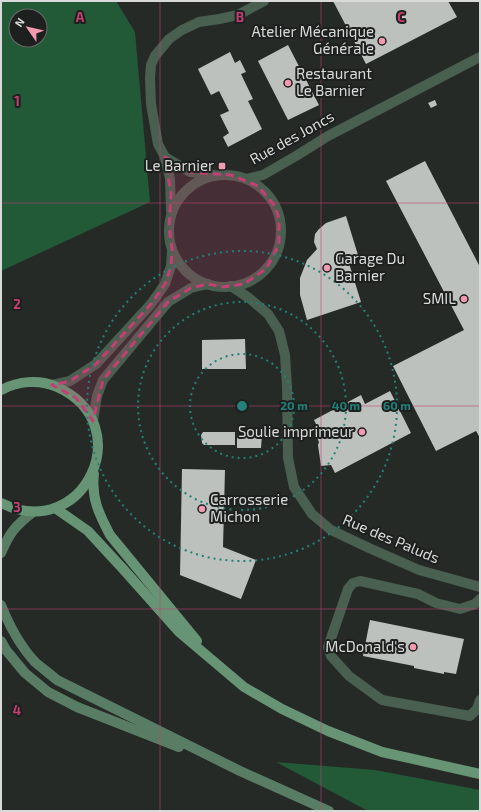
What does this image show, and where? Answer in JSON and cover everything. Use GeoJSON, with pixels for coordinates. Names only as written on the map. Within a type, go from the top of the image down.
{"type":"FeatureCollection","features":[{"type":"Feature","properties":{"kind":"main road"},"geometry":{"type":"LineString","coordinates":[[1,390],[22,383],[32,382],[52,384],[65,390],[76,398],[86,409],[93,421],[98,443],[93,487],[100,516],[110,535],[210,658]]}},
{"type":"Feature","properties":{"kind":"main road"},"geometry":{"type":"LineString","coordinates":[[1,503],[21,511],[33,512],[55,508],[76,496],[84,487],[95,466]]}},
{"type":"Feature","properties":{"kind":"main road"},"geometry":{"type":"LineString","coordinates":[[55,508],[88,531],[179,632],[244,687],[282,709],[328,731],[382,752],[480,774]]}},
{"type":"Feature","properties":{"kind":"main road"},"geometry":{"type":"LineString","coordinates":[[1,553],[8,537],[19,522],[33,512]]}},
{"type":"Feature","properties":{"kind":"main road"},"geometry":{"type":"LineString","coordinates":[[1,605],[8,622],[20,643],[35,662],[57,680],[240,771],[330,811]]}},
{"type":"Feature","properties":{"kind":"main road"},"geometry":{"type":"LineString","coordinates":[[1,640],[6,650],[24,673],[48,692],[77,707],[240,771]]}},
{"type":"Feature","properties":{"kind":"street"},"geometry":{"type":"LineString","coordinates":[[171,215],[176,204],[188,189],[204,179],[216,176],[231,175],[246,179],[258,186],[268,195],[275,206],[281,232],[274,258],[266,269],[256,277],[244,284],[231,286],[215,286],[196,279],[177,261],[169,238],[171,215],[170,179],[164,157],[158,144],[151,104],[151,65],[155,56],[169,39],[199,22],[219,20],[238,15],[264,1]]}},
{"type":"Feature","properties":{"kind":"street","name":"Rue des Joncs"},"geometry":{"type":"LineString","coordinates":[[246,179],[263,175],[328,136],[480,57]]}},
{"type":"Feature","properties":{"kind":"street"},"geometry":{"type":"LineString","coordinates":[[164,157],[190,172],[216,176]]}},
{"type":"Feature","properties":{"kind":"street"},"geometry":{"type":"LineString","coordinates":[[52,384],[70,381],[96,364],[151,304],[164,284],[171,266],[172,249]]}},
{"type":"Feature","properties":{"kind":"street"},"geometry":{"type":"LineString","coordinates":[[93,421],[97,396],[103,380],[168,302],[191,288],[208,284]]}},
{"type":"Feature","properties":{"kind":"street","name":"Rue des Paluds"},"geometry":{"type":"LineString","coordinates":[[231,286],[249,298],[268,314],[280,331],[285,355],[287,386],[288,458],[294,487],[312,514],[331,530],[419,570],[480,587]]}},
{"type":"Feature","properties":{"kind":"street"},"geometry":{"type":"LineString","coordinates":[[480,599],[475,604],[460,609],[436,603],[418,594],[360,581],[353,583],[348,589],[328,647],[332,656],[349,676],[382,700],[470,716],[477,709],[480,700]]}},
{"type":"Feature","properties":{"kind":"highlighted area"},"geometry":{"type":"Polygon","coordinates":[[[165,157],[190,172],[231,175],[258,186],[275,206],[279,219],[279,245],[266,269],[244,284],[223,287],[208,284],[191,288],[168,302],[103,380],[93,421],[76,398],[52,385],[70,381],[96,364],[151,304],[165,284],[171,266],[172,249],[169,226],[171,194],[165,157]]]}},
{"type":"Feature","properties":{"kind":"green space"},"geometry":{"type":"Polygon","coordinates":[[[1,1],[116,1],[135,32],[150,202],[1,271],[1,1]]]}},
{"type":"Feature","properties":{"kind":"green space"},"geometry":{"type":"Polygon","coordinates":[[[276,762],[375,770],[480,790],[480,811],[368,811],[276,762]]]}},
{"type":"Feature","properties":{"kind":"building","name":"Atelier Mécanique Générale"},"geometry":{"type":"Polygon","coordinates":[[[333,1],[448,1],[457,17],[366,64],[333,1]]]}},
{"type":"Feature","properties":{"kind":"building","name":"Restaurant Le Barnier"},"geometry":{"type":"Polygon","coordinates":[[[288,45],[319,105],[288,120],[258,61],[288,45]]]}},
{"type":"Feature","properties":{"kind":"building"},"geometry":{"type":"Polygon","coordinates":[[[230,52],[235,63],[240,60],[246,72],[241,74],[253,99],[248,101],[262,129],[228,147],[223,137],[229,133],[220,115],[229,111],[219,91],[211,95],[198,69],[230,52]]]}},
{"type":"Feature","properties":{"kind":"building"},"geometry":{"type":"Polygon","coordinates":[[[435,100],[437,105],[431,108],[428,103],[435,100]]]}},
{"type":"Feature","properties":{"kind":"building","name":"SMIL"},"geometry":{"type":"Polygon","coordinates":[[[425,161],[480,267],[480,438],[476,431],[436,451],[393,366],[464,330],[386,181],[425,161]]]}},
{"type":"Feature","properties":{"kind":"building","name":"Garage Du Barnier"},"geometry":{"type":"Polygon","coordinates":[[[346,216],[358,255],[348,260],[361,302],[307,320],[300,295],[300,278],[307,260],[317,249],[314,242],[315,234],[326,223],[346,216]]]}},
{"type":"Feature","properties":{"kind":"building"},"geometry":{"type":"Polygon","coordinates":[[[245,339],[246,369],[202,369],[202,340],[245,339]]]}},
{"type":"Feature","properties":{"kind":"building","name":"Soulie imprimeur"},"geometry":{"type":"Polygon","coordinates":[[[390,391],[411,433],[335,473],[331,465],[321,466],[318,445],[319,442],[314,431],[318,428],[314,420],[361,395],[365,404],[390,391]]]}},
{"type":"Feature","properties":{"kind":"building"},"geometry":{"type":"Polygon","coordinates":[[[203,432],[235,432],[235,445],[204,445],[202,443],[201,435],[203,432]]]}},
{"type":"Feature","properties":{"kind":"building"},"geometry":{"type":"Polygon","coordinates":[[[237,435],[262,435],[261,448],[237,448],[237,435]]]}},
{"type":"Feature","properties":{"kind":"building","name":"Carrosserie Michon"},"geometry":{"type":"Polygon","coordinates":[[[182,469],[225,470],[223,547],[256,560],[241,599],[180,575],[182,469]]]}},
{"type":"Feature","properties":{"kind":"building"},"geometry":{"type":"Polygon","coordinates":[[[374,531],[383,534],[381,539],[372,535],[374,531]]]}},
{"type":"Feature","properties":{"kind":"building","name":"McDonald's"},"geometry":{"type":"Polygon","coordinates":[[[370,620],[464,639],[456,674],[444,672],[444,674],[414,668],[414,666],[363,656],[370,620]]]}},
{"type":"Feature","properties":{"kind":"place","name":"Atelier Mécanique Générale"},"geometry":{"type":"Point","coordinates":[382,41]}},
{"type":"Feature","properties":{"kind":"place","name":"Restaurant Le Barnier"},"geometry":{"type":"Point","coordinates":[288,83]}},
{"type":"Feature","properties":{"kind":"place","name":"Le Barnier"},"geometry":{"type":"Point","coordinates":[222,166]}},
{"type":"Feature","properties":{"kind":"place","name":"Garage Du Barnier"},"geometry":{"type":"Point","coordinates":[327,268]}},
{"type":"Feature","properties":{"kind":"place","name":"SMIL"},"geometry":{"type":"Point","coordinates":[464,299]}},
{"type":"Feature","properties":{"kind":"place","name":"Soulie imprimeur"},"geometry":{"type":"Point","coordinates":[362,432]}},
{"type":"Feature","properties":{"kind":"place","name":"Carrosserie Michon"},"geometry":{"type":"Point","coordinates":[202,509]}},
{"type":"Feature","properties":{"kind":"place","name":"McDonald's"},"geometry":{"type":"Point","coordinates":[413,647]}}]}
